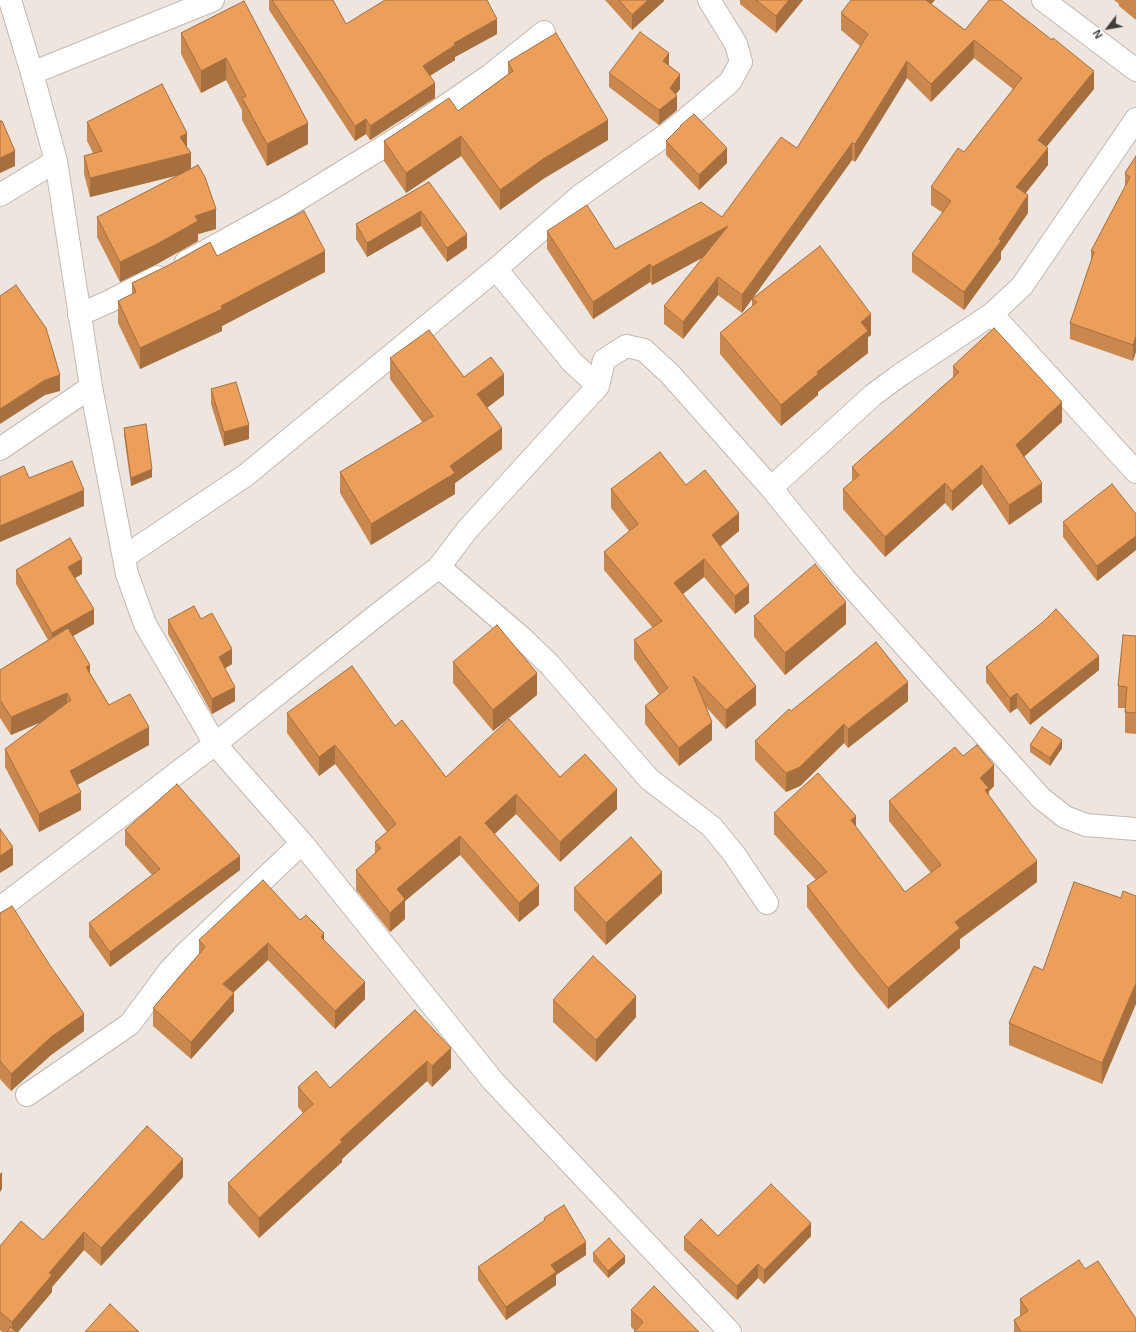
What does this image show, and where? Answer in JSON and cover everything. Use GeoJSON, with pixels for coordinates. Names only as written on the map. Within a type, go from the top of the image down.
{"type":"FeatureCollection","features":[{"type":"Feature","properties":{"kind":"street"},"geometry":{"type":"LineString","coordinates":[[10,0],[56,161],[91,387],[127,574],[145,624],[215,744],[302,843],[493,1081],[730,1332]]}},
{"type":"Feature","properties":{"kind":"street"},"geometry":{"type":"LineString","coordinates":[[32,73],[213,0]]}},
{"type":"Feature","properties":{"kind":"street"},"geometry":{"type":"LineString","coordinates":[[124,556],[246,475],[496,270],[581,195],[673,130],[730,82],[741,62],[736,44],[709,0]]}},
{"type":"Feature","properties":{"kind":"street"},"geometry":{"type":"LineString","coordinates":[[1043,0],[1136,70]]}},
{"type":"Feature","properties":{"kind":"street"},"geometry":{"type":"LineString","coordinates":[[79,315],[163,275],[302,197],[406,133],[489,76],[544,32]]}},
{"type":"Feature","properties":{"kind":"street"},"geometry":{"type":"LineString","coordinates":[[771,488],[873,395],[900,375],[992,314],[1022,286],[1136,119]]}},
{"type":"Feature","properties":{"kind":"street"},"geometry":{"type":"LineString","coordinates":[[0,195],[56,161]]}},
{"type":"Feature","properties":{"kind":"street"},"geometry":{"type":"LineString","coordinates":[[496,270],[572,362],[598,386]]}},
{"type":"Feature","properties":{"kind":"street"},"geometry":{"type":"LineString","coordinates":[[992,314],[1136,472]]}},
{"type":"Feature","properties":{"kind":"street"},"geometry":{"type":"LineString","coordinates":[[0,908],[215,744],[439,567],[467,530],[598,386],[604,360],[626,346],[644,350],[670,374],[771,488],[846,579],[1041,798],[1065,818],[1086,825],[1136,829]]}},
{"type":"Feature","properties":{"kind":"street"},"geometry":{"type":"LineString","coordinates":[[0,449],[91,387]]}},
{"type":"Feature","properties":{"kind":"street"},"geometry":{"type":"LineString","coordinates":[[439,567],[521,637],[550,664],[649,779],[712,827],[734,854],[767,903]]}},
{"type":"Feature","properties":{"kind":"street"},"geometry":{"type":"LineString","coordinates":[[27,1094],[130,1024],[169,971],[185,954],[302,843]]}},
{"type":"Feature","properties":{"kind":"building"},"geometry":{"type":"Polygon","coordinates":[[[272,0],[333,0],[346,24],[385,0],[487,0],[497,19],[454,43],[455,45],[423,66],[435,83],[370,126],[366,119],[355,126],[272,0]]]}},
{"type":"Feature","properties":{"kind":"building"},"geometry":{"type":"Polygon","coordinates":[[[619,0],[648,0],[632,15],[619,0]]]}},
{"type":"Feature","properties":{"kind":"building"},"geometry":{"type":"Polygon","coordinates":[[[756,0],[789,0],[776,16],[756,0]]]}},
{"type":"Feature","properties":{"kind":"building"},"geometry":{"type":"Polygon","coordinates":[[[851,0],[926,0],[965,30],[989,0],[1001,0],[1052,40],[1053,38],[1094,71],[1038,140],[1048,148],[1016,187],[1028,195],[999,239],[1001,241],[964,292],[912,254],[951,201],[931,187],[958,148],[964,152],[1022,78],[974,40],[931,84],[907,61],[855,144],[852,143],[742,295],[718,277],[683,322],[664,306],[728,226],[652,267],[650,264],[593,302],[547,231],[587,205],[615,249],[701,202],[722,217],[781,137],[797,148],[868,34],[841,13],[851,0]]]}},
{"type":"Feature","properties":{"kind":"building"},"geometry":{"type":"Polygon","coordinates":[[[244,1],[308,123],[267,144],[242,98],[246,96],[226,58],[201,71],[181,33],[244,1]]]}},
{"type":"Feature","properties":{"kind":"building"},"geometry":{"type":"Polygon","coordinates":[[[640,32],[669,53],[663,61],[680,74],[670,88],[677,96],[659,110],[609,73],[640,32]]]}},
{"type":"Feature","properties":{"kind":"building"},"geometry":{"type":"Polygon","coordinates":[[[556,33],[608,120],[543,159],[500,190],[461,136],[406,173],[384,141],[449,98],[458,111],[513,71],[508,62],[556,33]]]}},
{"type":"Feature","properties":{"kind":"building"},"geometry":{"type":"Polygon","coordinates":[[[162,84],[187,133],[180,137],[191,153],[90,178],[84,156],[102,151],[87,122],[162,84]]]}},
{"type":"Feature","properties":{"kind":"building"},"geometry":{"type":"Polygon","coordinates":[[[694,114],[727,148],[699,175],[666,141],[694,114]]]}},
{"type":"Feature","properties":{"kind":"building"},"geometry":{"type":"Polygon","coordinates":[[[0,121],[2,121],[15,151],[0,158],[0,121]]]}},
{"type":"Feature","properties":{"kind":"building"},"geometry":{"type":"Polygon","coordinates":[[[1136,156],[1136,336],[1133,345],[1070,323],[1094,252],[1091,251],[1130,177],[1125,173],[1136,156]]]}},
{"type":"Feature","properties":{"kind":"building"},"geometry":{"type":"Polygon","coordinates":[[[198,165],[205,177],[216,209],[195,216],[198,221],[157,244],[120,262],[97,217],[198,165]]]}},
{"type":"Feature","properties":{"kind":"building"},"geometry":{"type":"Polygon","coordinates":[[[429,182],[467,234],[447,248],[421,211],[367,243],[356,224],[429,182]]]}},
{"type":"Feature","properties":{"kind":"building"},"geometry":{"type":"Polygon","coordinates":[[[304,211],[325,251],[221,306],[222,309],[140,348],[118,301],[136,292],[132,283],[169,265],[210,242],[217,256],[304,211]]]}},
{"type":"Feature","properties":{"kind":"building"},"geometry":{"type":"Polygon","coordinates":[[[820,246],[871,314],[861,322],[868,331],[817,372],[818,374],[781,405],[720,333],[757,302],[752,299],[820,246]]]}},
{"type":"Feature","properties":{"kind":"building"},"geometry":{"type":"Polygon","coordinates":[[[16,285],[46,328],[60,375],[45,380],[0,409],[0,296],[16,285]]]}},
{"type":"Feature","properties":{"kind":"building"},"geometry":{"type":"Polygon","coordinates":[[[994,328],[1062,402],[1016,445],[1042,483],[1009,505],[982,465],[952,491],[945,483],[885,537],[843,489],[859,475],[852,467],[959,372],[953,366],[994,328]]]}},
{"type":"Feature","properties":{"kind":"building"},"geometry":{"type":"Polygon","coordinates":[[[429,330],[464,377],[491,357],[504,374],[477,394],[502,428],[450,466],[455,473],[371,524],[340,472],[433,416],[390,358],[429,330]]]}},
{"type":"Feature","properties":{"kind":"building"},"geometry":{"type":"Polygon","coordinates":[[[236,382],[249,425],[224,432],[211,389],[236,382]]]}},
{"type":"Feature","properties":{"kind":"building"},"geometry":{"type":"Polygon","coordinates":[[[146,424],[152,469],[131,478],[124,428],[146,424]]]}},
{"type":"Feature","properties":{"kind":"building"},"geometry":{"type":"Polygon","coordinates":[[[660,452],[686,485],[705,470],[739,513],[712,535],[749,585],[735,596],[704,559],[674,583],[756,686],[726,710],[693,676],[712,722],[679,748],[645,706],[668,688],[634,640],[662,621],[604,552],[638,524],[611,489],[660,452]]]}},
{"type":"Feature","properties":{"kind":"building"},"geometry":{"type":"Polygon","coordinates":[[[72,461],[84,490],[0,526],[0,477],[24,466],[29,478],[72,461]]]}},
{"type":"Feature","properties":{"kind":"building"},"geometry":{"type":"Polygon","coordinates":[[[1112,484],[1136,514],[1136,536],[1097,566],[1063,522],[1112,484]]]}},
{"type":"Feature","properties":{"kind":"building"},"geometry":{"type":"Polygon","coordinates":[[[70,538],[82,559],[68,567],[94,609],[52,633],[16,570],[70,538]]]}},
{"type":"Feature","properties":{"kind":"building"},"geometry":{"type":"Polygon","coordinates":[[[815,564],[846,602],[785,653],[754,616],[815,564]]]}},
{"type":"Feature","properties":{"kind":"building"},"geometry":{"type":"Polygon","coordinates":[[[194,606],[201,619],[212,613],[232,649],[219,657],[235,687],[212,699],[168,620],[194,606]]]}},
{"type":"Feature","properties":{"kind":"building"},"geometry":{"type":"Polygon","coordinates":[[[1056,609],[1099,656],[1030,710],[1017,693],[1010,698],[986,667],[1043,622],[1056,609]]]}},
{"type":"Feature","properties":{"kind":"building"},"geometry":{"type":"Polygon","coordinates":[[[497,625],[537,673],[493,710],[453,662],[497,625]]]}},
{"type":"Feature","properties":{"kind":"building"},"geometry":{"type":"Polygon","coordinates":[[[68,628],[90,665],[86,667],[109,705],[130,694],[149,727],[70,771],[81,792],[39,814],[5,749],[71,700],[67,693],[11,717],[0,700],[0,670],[68,628]]]}},
{"type":"Feature","properties":{"kind":"building"},"geometry":{"type":"Polygon","coordinates":[[[1123,635],[1136,636],[1136,713],[1125,712],[1127,687],[1118,686],[1123,635]]]}},
{"type":"Feature","properties":{"kind":"building"},"geometry":{"type":"Polygon","coordinates":[[[876,642],[908,682],[848,729],[844,724],[800,767],[786,773],[755,741],[789,709],[791,711],[876,642]]]}},
{"type":"Feature","properties":{"kind":"building"},"geometry":{"type":"Polygon","coordinates":[[[352,666],[395,726],[402,720],[446,777],[509,719],[560,777],[585,754],[617,789],[560,842],[516,794],[485,823],[539,885],[519,903],[460,836],[397,889],[405,899],[390,913],[356,870],[381,848],[375,842],[396,824],[335,745],[319,757],[287,713],[352,666]]]}},
{"type":"Feature","properties":{"kind":"building"},"geometry":{"type":"Polygon","coordinates":[[[1042,727],[1062,740],[1050,758],[1030,745],[1042,727]]]}},
{"type":"Feature","properties":{"kind":"building"},"geometry":{"type":"Polygon","coordinates":[[[977,745],[994,765],[980,778],[989,788],[985,790],[1037,861],[955,922],[960,928],[888,988],[807,886],[827,872],[774,813],[818,773],[856,816],[851,820],[905,892],[941,865],[889,801],[955,747],[963,756],[977,745]]]}},
{"type":"Feature","properties":{"kind":"building"},"geometry":{"type":"Polygon","coordinates":[[[177,784],[240,856],[110,952],[89,923],[160,869],[125,830],[177,784]]]}},
{"type":"Feature","properties":{"kind":"building"},"geometry":{"type":"Polygon","coordinates":[[[0,829],[13,847],[0,856],[0,829]]]}},
{"type":"Feature","properties":{"kind":"building"},"geometry":{"type":"Polygon","coordinates":[[[631,837],[662,872],[606,923],[574,888],[631,837]]]}},
{"type":"Feature","properties":{"kind":"building"},"geometry":{"type":"Polygon","coordinates":[[[263,880],[300,920],[306,915],[324,933],[321,937],[365,982],[335,1011],[268,943],[223,984],[234,993],[191,1042],[153,1008],[205,947],[199,940],[263,880]]]}},
{"type":"Feature","properties":{"kind":"building"},"geometry":{"type":"Polygon","coordinates":[[[1074,882],[1121,898],[1123,891],[1136,896],[1136,983],[1102,1063],[1009,1023],[1034,966],[1043,970],[1074,882]]]}},
{"type":"Feature","properties":{"kind":"building"},"geometry":{"type":"Polygon","coordinates":[[[12,906],[51,967],[84,1014],[51,1037],[11,1074],[0,1061],[0,913],[12,906]]]}},
{"type":"Feature","properties":{"kind":"building"},"geometry":{"type":"Polygon","coordinates":[[[593,956],[636,996],[596,1040],[553,1000],[593,956]]]}},
{"type":"Feature","properties":{"kind":"building"},"geometry":{"type":"Polygon","coordinates":[[[415,1010],[451,1048],[432,1066],[427,1061],[340,1140],[342,1142],[259,1218],[228,1183],[313,1104],[298,1087],[316,1071],[330,1088],[415,1010]]]}},
{"type":"Feature","properties":{"kind":"building"},"geometry":{"type":"Polygon","coordinates":[[[147,1126],[183,1159],[101,1248],[84,1232],[49,1273],[52,1275],[12,1322],[0,1312],[0,1246],[21,1221],[43,1240],[147,1126]]]}},
{"type":"Feature","properties":{"kind":"building"},"geometry":{"type":"Polygon","coordinates":[[[771,1184],[811,1223],[764,1270],[758,1264],[737,1286],[684,1237],[701,1219],[718,1236],[771,1184]]]}},
{"type":"Feature","properties":{"kind":"building"},"geometry":{"type":"Polygon","coordinates":[[[564,1205],[586,1242],[551,1265],[556,1272],[506,1307],[478,1267],[564,1205]]]}},
{"type":"Feature","properties":{"kind":"building"},"geometry":{"type":"Polygon","coordinates":[[[609,1238],[625,1256],[608,1271],[593,1253],[609,1238]]]}},
{"type":"Feature","properties":{"kind":"building"},"geometry":{"type":"Polygon","coordinates":[[[1079,1260],[1085,1269],[1098,1261],[1136,1319],[1136,1332],[1021,1332],[1014,1320],[1028,1311],[1020,1299],[1079,1260]]]}},
{"type":"Feature","properties":{"kind":"building"},"geometry":{"type":"Polygon","coordinates":[[[654,1286],[699,1332],[634,1332],[643,1322],[631,1310],[654,1286]]]}},
{"type":"Feature","properties":{"kind":"building"},"geometry":{"type":"Polygon","coordinates":[[[110,1304],[139,1332],[85,1332],[110,1304]]]}},
{"type":"Feature","properties":{"kind":"building"},"geometry":{"type":"Polygon","coordinates":[[[10,1327],[17,1332],[7,1332],[10,1327]]]}}]}
